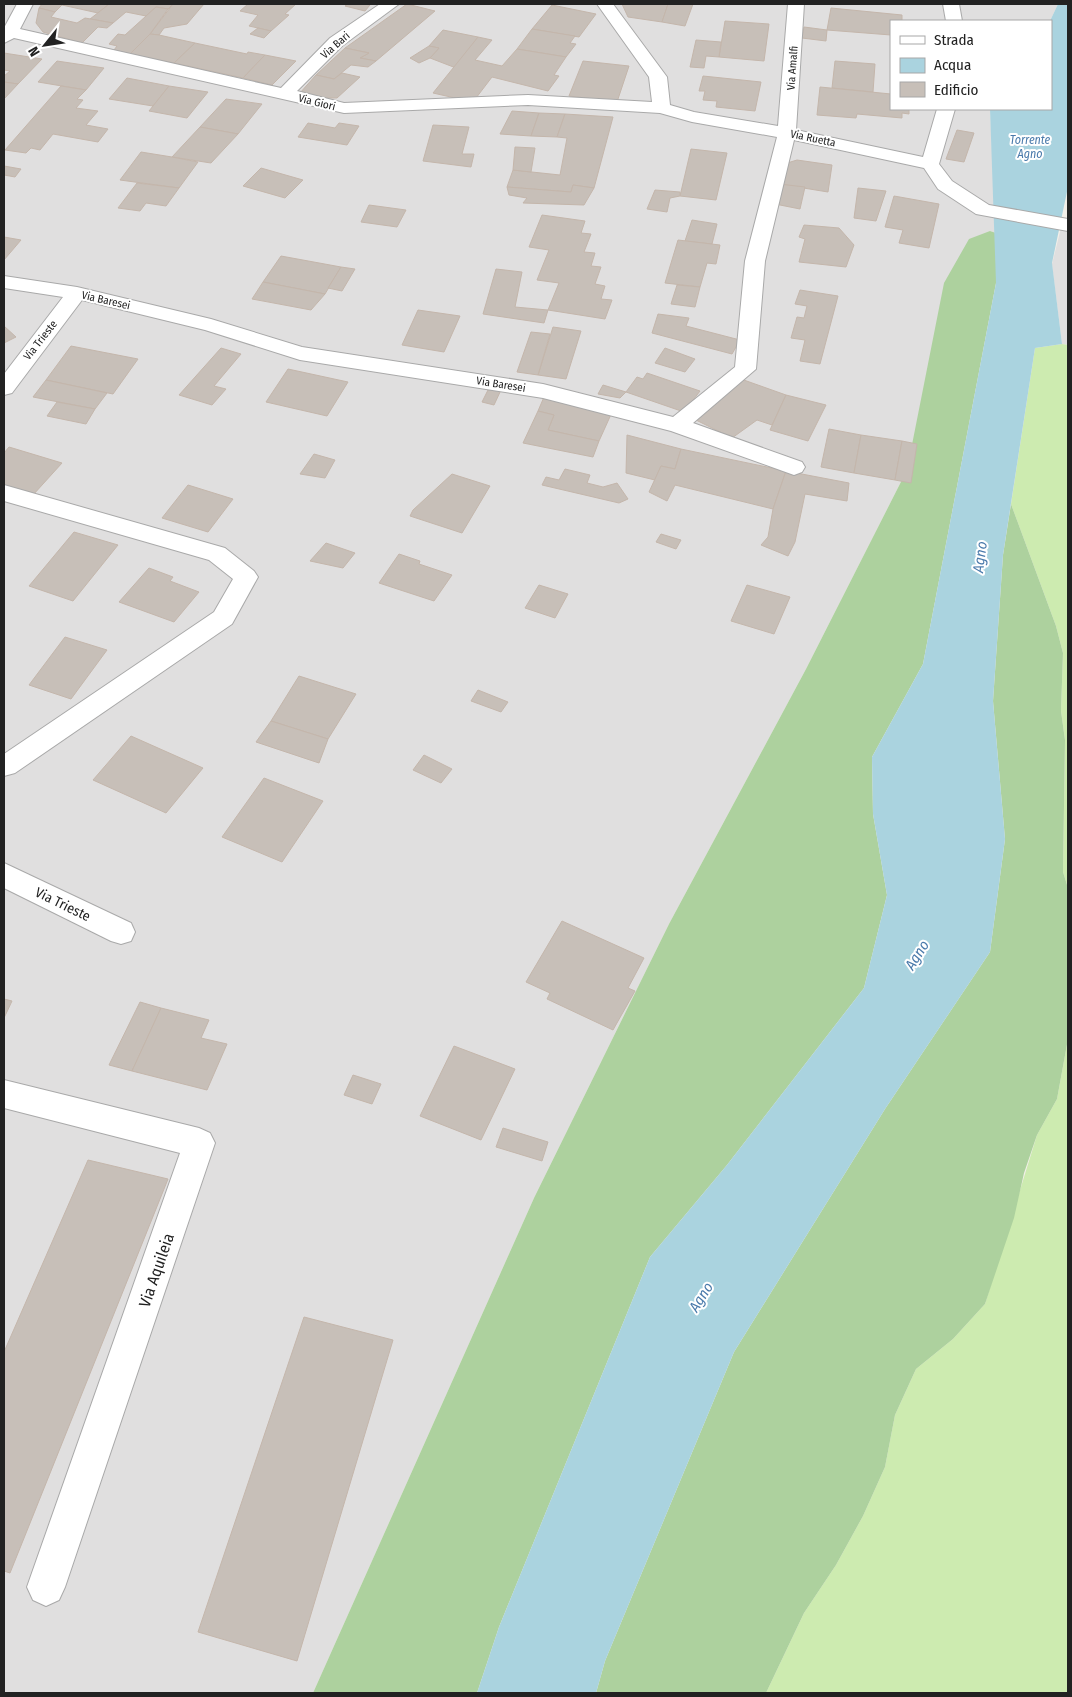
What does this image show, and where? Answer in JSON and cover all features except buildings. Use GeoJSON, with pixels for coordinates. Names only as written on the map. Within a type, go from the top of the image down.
{"type":"FeatureCollection","features":[{"type":"Feature","properties":{"kind":"street"},"geometry":{"type":"LineString","coordinates":[[7,35],[25,4]]}},
{"type":"Feature","properties":{"kind":"street","name":"Via Bari"},"geometry":{"type":"LineString","coordinates":[[284,94],[336,42],[391,4]]}},
{"type":"Feature","properties":{"kind":"street"},"geometry":{"type":"LineString","coordinates":[[605,4],[634,41],[658,77],[661,108]]}},
{"type":"Feature","properties":{"kind":"street","name":"Via Amalfi"},"geometry":{"type":"LineString","coordinates":[[788,133],[796,4]]}},
{"type":"Feature","properties":{"kind":"street"},"geometry":{"type":"LineString","coordinates":[[951,4],[954,20]]}},
{"type":"Feature","properties":{"kind":"street","name":"Via Giori"},"geometry":{"type":"LineString","coordinates":[[7,35],[344,108],[528,100],[661,108]]}},
{"type":"Feature","properties":{"kind":"street","name":"Via Ruetta"},"geometry":{"type":"LineString","coordinates":[[661,108],[692,117],[788,133],[930,164]]}},
{"type":"Feature","properties":{"kind":"street"},"geometry":{"type":"LineString","coordinates":[[946,110],[930,164],[945,185],[983,210],[1068,225]]}},
{"type":"Feature","properties":{"kind":"street"},"geometry":{"type":"LineString","coordinates":[[677,425],[745,369],[755,261],[788,133]]}},
{"type":"Feature","properties":{"kind":"street","name":"Via Baresei"},"geometry":{"type":"LineString","coordinates":[[4,282],[77,293],[211,325],[300,353],[543,391],[677,425],[794,467]]}},
{"type":"Feature","properties":{"kind":"street","name":"Via Trieste"},"geometry":{"type":"LineString","coordinates":[[4,388],[77,293]]}},
{"type":"Feature","properties":{"kind":"street"},"geometry":{"type":"LineString","coordinates":[[4,492],[217,554],[246,577],[224,618],[6,766]]}},
{"type":"Feature","properties":{"kind":"street","name":"Via Trieste"},"geometry":{"type":"LineString","coordinates":[[4,875],[121,932]]}},
{"type":"Feature","properties":{"kind":"street","name":"Via Aquileia"},"geometry":{"type":"LineString","coordinates":[[4,1094],[199,1143],[46,1587]]}},
{"type":"Feature","properties":{"kind":"shaded area"},"geometry":{"type":"Polygon","coordinates":[[[4,4],[1058,4],[1050,20],[890,20],[890,110],[990,110],[996,233],[990,231],[907,470],[806,669],[669,924],[534,1198],[313,1693],[4,1693],[4,4]]]}},
{"type":"Feature","properties":{"kind":"shaded area"},"geometry":{"type":"Polygon","coordinates":[[[1062,224],[1068,225],[1068,345],[1062,344],[1052,264],[1062,224]]]}},
{"type":"Feature","properties":{"kind":"green space"},"geometry":{"type":"Polygon","coordinates":[[[990,231],[996,233],[996,283],[923,664],[872,757],[873,814],[887,895],[864,988],[727,1165],[650,1257],[499,1627],[477,1693],[313,1693],[534,1198],[669,924],[806,669],[907,470],[944,283],[969,239],[990,231]]]}},
{"type":"Feature","properties":{"kind":"green space"},"geometry":{"type":"Polygon","coordinates":[[[1062,344],[1068,345],[1068,888],[1063,872],[1065,740],[1061,711],[1063,653],[1056,626],[1011,504],[1035,348],[1062,344]]]}},
{"type":"Feature","properties":{"kind":"green space"},"geometry":{"type":"Polygon","coordinates":[[[1011,504],[1056,626],[1063,653],[1061,711],[1065,740],[1063,872],[1068,888],[1068,1039],[1057,1099],[1037,1135],[1024,1173],[1014,1218],[985,1304],[953,1339],[916,1369],[895,1415],[885,1467],[863,1516],[836,1565],[804,1613],[766,1693],[596,1693],[605,1661],[734,1352],[885,1109],[990,952],[1005,839],[993,701],[1003,555],[1011,504]]]}},
{"type":"Feature","properties":{"kind":"green space"},"geometry":{"type":"Polygon","coordinates":[[[1068,1039],[1068,1693],[766,1693],[804,1613],[836,1565],[863,1516],[885,1467],[895,1415],[916,1369],[953,1339],[985,1304],[1037,1135],[1057,1099],[1068,1039]]]}},
{"type":"Feature","properties":{"kind":"water"},"geometry":{"type":"Polygon","coordinates":[[[1058,4],[1068,4],[1068,187],[1052,263],[1062,344],[1035,348],[1003,555],[993,701],[1005,839],[990,952],[885,1109],[734,1352],[605,1661],[596,1693],[477,1693],[499,1627],[650,1257],[727,1165],[864,988],[887,895],[873,814],[872,757],[923,664],[996,283],[990,110],[1052,110],[1052,20],[1050,20],[1058,4]]]}},
{"type":"Feature","properties":{"kind":"water label","name":"Torrente Agno"},"geometry":{"type":"Point","coordinates":[1030,147]}},
{"type":"Feature","properties":{"kind":"water label","name":"Agno"},"geometry":{"type":"Point","coordinates":[980,557]}},
{"type":"Feature","properties":{"kind":"water label","name":"Agno"},"geometry":{"type":"Point","coordinates":[917,955]}},
{"type":"Feature","properties":{"kind":"water label","name":"Agno"},"geometry":{"type":"Point","coordinates":[701,1297]}}]}
